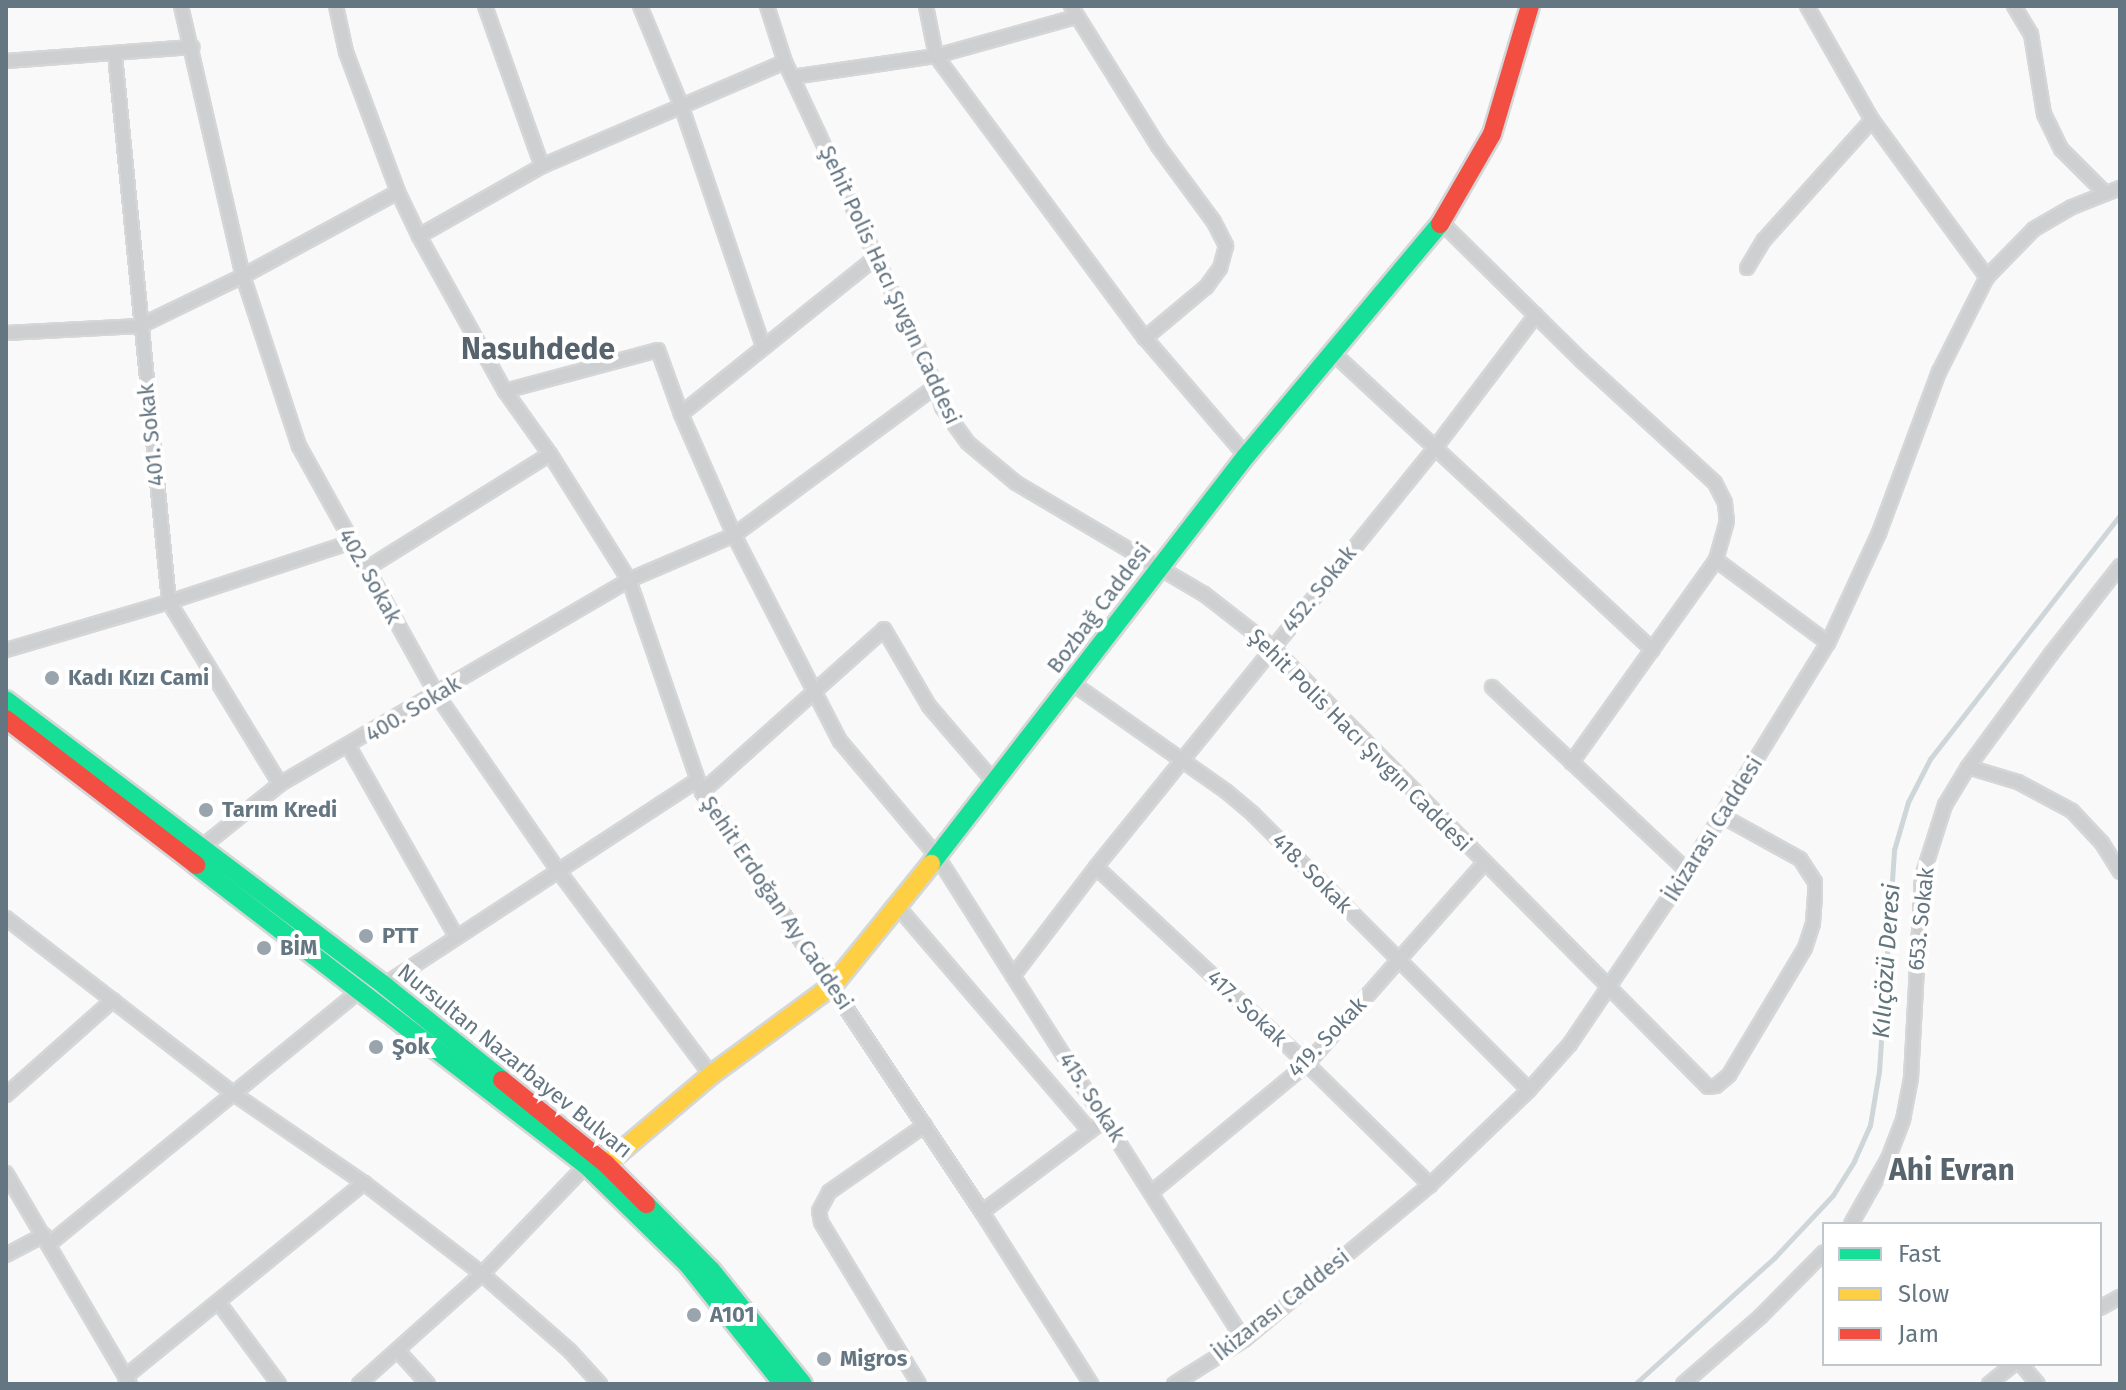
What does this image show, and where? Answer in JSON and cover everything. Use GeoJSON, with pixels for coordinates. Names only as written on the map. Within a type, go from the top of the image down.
{"type":"FeatureCollection","features":[{"type":"Feature","properties":{"kind":"main road","name":"Bozbağ Caddesi"},"geometry":{"type":"LineString","coordinates":[[606,1164],[711,1075],[833,985],[898,907],[1246,456],[1441,222],[1492,134],[1530,6]]}},
{"type":"Feature","properties":{"kind":"main road","name":"Nursultan Nazarbayev Bulvarı"},"geometry":{"type":"LineString","coordinates":[[6,700],[384,985],[606,1164],[711,1270],[803,1384]]}},
{"type":"Feature","properties":{"kind":"main road","name":"Nursultan Nazarbayev Bulvarı"},"geometry":{"type":"LineString","coordinates":[[6,719],[362,989],[586,1165],[688,1265],[783,1384]]}},
{"type":"Feature","properties":{"kind":"street","name":"402. Sokak"},"geometry":{"type":"LineString","coordinates":[[181,6],[243,276],[299,446],[437,695],[557,869],[711,1075]]}},
{"type":"Feature","properties":{"kind":"street","name":"Şehit Erdoğan Ay Caddesi"},"geometry":{"type":"LineString","coordinates":[[336,6],[346,52],[398,192],[419,236],[505,391],[550,454],[629,580],[700,786],[982,1212],[1091,1384]]}},
{"type":"Feature","properties":{"kind":"street"},"geometry":{"type":"LineString","coordinates":[[485,6],[542,166]]}},
{"type":"Feature","properties":{"kind":"street"},"geometry":{"type":"LineString","coordinates":[[640,6],[681,105],[763,346]]}},
{"type":"Feature","properties":{"kind":"street","name":"Şehit Polis Hacı Şıvgın Caddesi"},"geometry":{"type":"LineString","coordinates":[[767,6],[785,62],[953,425],[1000,471],[1204,594],[1272,647],[1609,991],[1708,1087],[1716,1086],[1729,1075],[1805,948],[1813,923],[1815,882],[1810,870],[1800,859],[1722,816]]}},
{"type":"Feature","properties":{"kind":"street"},"geometry":{"type":"LineString","coordinates":[[926,6],[936,56],[1145,338],[1246,456]]}},
{"type":"Feature","properties":{"kind":"street"},"geometry":{"type":"LineString","coordinates":[[1807,6],[1872,120],[1987,277]]}},
{"type":"Feature","properties":{"kind":"street"},"geometry":{"type":"LineString","coordinates":[[2014,6],[2031,34],[2044,114],[2061,149],[2105,193]]}},
{"type":"Feature","properties":{"kind":"street"},"geometry":{"type":"LineString","coordinates":[[792,77],[936,56],[1074,12],[1158,146],[1214,222],[1226,246],[1220,268],[1206,287],[1145,338]]}},
{"type":"Feature","properties":{"kind":"street"},"geometry":{"type":"LineString","coordinates":[[6,61],[192,47]]}},
{"type":"Feature","properties":{"kind":"street","name":"401. Sokak"},"geometry":{"type":"LineString","coordinates":[[115,55],[169,602],[280,784]]}},
{"type":"Feature","properties":{"kind":"street"},"geometry":{"type":"LineString","coordinates":[[419,236],[542,166],[785,62]]}},
{"type":"Feature","properties":{"kind":"street"},"geometry":{"type":"LineString","coordinates":[[1747,268],[1764,240],[1872,120]]}},
{"type":"Feature","properties":{"kind":"street","name":"İkizarası Caddesi"},"geometry":{"type":"LineString","coordinates":[[1174,1384],[1244,1340],[1430,1185],[1529,1090],[1570,1044],[1609,991],[1687,871],[1828,643],[1879,533],[1939,372],[1987,277],[2034,229],[2072,207],[2120,188]]}},
{"type":"Feature","properties":{"kind":"street"},"geometry":{"type":"LineString","coordinates":[[6,333],[140,326],[243,276],[398,192]]}},
{"type":"Feature","properties":{"kind":"street"},"geometry":{"type":"LineString","coordinates":[[1441,222],[1715,483],[1725,503],[1727,521],[1716,560],[1571,763]]}},
{"type":"Feature","properties":{"kind":"street"},"geometry":{"type":"LineString","coordinates":[[681,414],[875,258]]}},
{"type":"Feature","properties":{"kind":"street","name":"452. Sokak"},"geometry":{"type":"LineString","coordinates":[[1013,976],[1096,867],[1435,448],[1536,315]]}},
{"type":"Feature","properties":{"kind":"street","name":"415. Sokak"},"geometry":{"type":"LineString","coordinates":[[505,391],[658,350],[681,414],[734,535],[840,741],[937,856],[1244,1340]]}},
{"type":"Feature","properties":{"kind":"street"},"geometry":{"type":"LineString","coordinates":[[1331,351],[1653,650]]}},
{"type":"Feature","properties":{"kind":"street","name":"400. Sokak"},"geometry":{"type":"LineString","coordinates":[[203,846],[280,784],[349,747],[629,580],[734,535],[936,386]]}},
{"type":"Feature","properties":{"kind":"street"},"geometry":{"type":"LineString","coordinates":[[366,569],[550,454]]}},
{"type":"Feature","properties":{"kind":"street"},"geometry":{"type":"LineString","coordinates":[[6,650],[169,602],[351,542]]}},
{"type":"Feature","properties":{"kind":"street"},"geometry":{"type":"LineString","coordinates":[[1716,560],[1828,643]]}},
{"type":"Feature","properties":{"kind":"street","name":"653. Sokak"},"geometry":{"type":"LineString","coordinates":[[1852,1222],[1888,1159],[1903,1120],[1911,1078],[1922,877],[1945,805],[1968,767],[2120,566]]}},
{"type":"Feature","properties":{"kind":"street"},"geometry":{"type":"LineString","coordinates":[[384,985],[557,869],[700,786],[814,692],[884,629],[929,706],[995,783]]}},
{"type":"Feature","properties":{"kind":"street","name":"418. Sokak"},"geometry":{"type":"LineString","coordinates":[[1072,683],[1253,814],[1529,1090]]}},
{"type":"Feature","properties":{"kind":"street"},"geometry":{"type":"LineString","coordinates":[[1492,687],[1687,871]]}},
{"type":"Feature","properties":{"kind":"street"},"geometry":{"type":"LineString","coordinates":[[349,747],[456,936]]}},
{"type":"Feature","properties":{"kind":"street"},"geometry":{"type":"LineString","coordinates":[[1968,767],[2018,782],[2072,811],[2102,843],[2120,872]]}},
{"type":"Feature","properties":{"kind":"street","name":"419. Sokak"},"geometry":{"type":"LineString","coordinates":[[1152,1192],[1307,1064],[1484,863]]}},
{"type":"Feature","properties":{"kind":"street","name":"417. Sokak"},"geometry":{"type":"LineString","coordinates":[[1096,867],[1307,1064],[1430,1185]]}},
{"type":"Feature","properties":{"kind":"street"},"geometry":{"type":"LineString","coordinates":[[898,907],[1090,1131]]}},
{"type":"Feature","properties":{"kind":"street"},"geometry":{"type":"LineString","coordinates":[[6,918],[234,1094],[364,1183],[482,1274],[570,1351],[600,1384]]}},
{"type":"Feature","properties":{"kind":"street"},"geometry":{"type":"LineString","coordinates":[[6,1255],[46,1239],[234,1094],[362,989]]}},
{"type":"Feature","properties":{"kind":"street"},"geometry":{"type":"LineString","coordinates":[[6,1095],[113,1000]]}},
{"type":"Feature","properties":{"kind":"street"},"geometry":{"type":"LineString","coordinates":[[982,1212],[1106,1119]]}},
{"type":"Feature","properties":{"kind":"street"},"geometry":{"type":"LineString","coordinates":[[919,1384],[821,1222],[819,1211],[829,1192],[925,1125]]}},
{"type":"Feature","properties":{"kind":"street"},"geometry":{"type":"LineString","coordinates":[[359,1384],[399,1352],[482,1274],[586,1165]]}},
{"type":"Feature","properties":{"kind":"street"},"geometry":{"type":"LineString","coordinates":[[6,1173],[127,1380],[364,1183]]}},
{"type":"Feature","properties":{"kind":"street"},"geometry":{"type":"LineString","coordinates":[[1683,1384],[1760,1317],[1822,1254]]}},
{"type":"Feature","properties":{"kind":"street"},"geometry":{"type":"LineString","coordinates":[[2102,1307],[2120,1297]]}},
{"type":"Feature","properties":{"kind":"street"},"geometry":{"type":"LineString","coordinates":[[219,1303],[279,1384]]}},
{"type":"Feature","properties":{"kind":"street"},"geometry":{"type":"LineString","coordinates":[[399,1352],[428,1384]]}},
{"type":"Feature","properties":{"kind":"street"},"geometry":{"type":"LineString","coordinates":[[1994,1380],[2012,1366]]}},
{"type":"Feature","properties":{"kind":"street"},"geometry":{"type":"LineString","coordinates":[[2023,1366],[2038,1384]]}},
{"type":"Feature","properties":{"kind":"waterway","name":"Kılıçözü Deresi"},"geometry":{"type":"LineString","coordinates":[[1635,1384],[1775,1257],[1833,1195],[1854,1161],[1870,1125],[1879,1071],[1894,850],[1908,802],[1930,759],[2120,515]]}},
{"type":"Feature","properties":{"kind":"traffic: fast"},"geometry":{"type":"LineString","coordinates":[[931,864],[1246,456],[1440,224]]}},
{"type":"Feature","properties":{"kind":"traffic: fast"},"geometry":{"type":"LineString","coordinates":[[6,700],[384,985],[502,1080]]}},
{"type":"Feature","properties":{"kind":"traffic: fast"},"geometry":{"type":"LineString","coordinates":[[196,865],[586,1165],[688,1265],[783,1384]]}},
{"type":"Feature","properties":{"kind":"traffic: fast"},"geometry":{"type":"LineString","coordinates":[[646,1204],[711,1270],[803,1384]]}},
{"type":"Feature","properties":{"kind":"traffic: slow"},"geometry":{"type":"LineString","coordinates":[[606,1164],[711,1075],[833,985],[931,864]]}},
{"type":"Feature","properties":{"kind":"traffic: jam"},"geometry":{"type":"LineString","coordinates":[[1440,224],[1492,134],[1530,6]]}},
{"type":"Feature","properties":{"kind":"traffic: jam"},"geometry":{"type":"LineString","coordinates":[[6,719],[196,865]]}},
{"type":"Feature","properties":{"kind":"traffic: jam"},"geometry":{"type":"LineString","coordinates":[[502,1080],[606,1164],[646,1204]]}},
{"type":"Feature","properties":{"kind":"place","name":"Kadı Kızı Cami"},"geometry":{"type":"Point","coordinates":[52,678]}},
{"type":"Feature","properties":{"kind":"place","name":"Tarım Kredi"},"geometry":{"type":"Point","coordinates":[206,810]}},
{"type":"Feature","properties":{"kind":"place","name":"PTT"},"geometry":{"type":"Point","coordinates":[366,936]}},
{"type":"Feature","properties":{"kind":"place","name":"BİM"},"geometry":{"type":"Point","coordinates":[264,948]}},
{"type":"Feature","properties":{"kind":"place","name":"Şok"},"geometry":{"type":"Point","coordinates":[376,1047]}},
{"type":"Feature","properties":{"kind":"place","name":"A101"},"geometry":{"type":"Point","coordinates":[694,1315]}},
{"type":"Feature","properties":{"kind":"place","name":"Migros"},"geometry":{"type":"Point","coordinates":[824,1359]}},
{"type":"Feature","properties":{"kind":"district","name":"Nasuhdede"},"geometry":{"type":"Point","coordinates":[538,349]}},
{"type":"Feature","properties":{"kind":"district","name":"Ahi Evran"},"geometry":{"type":"Point","coordinates":[1952,1170]}}]}
